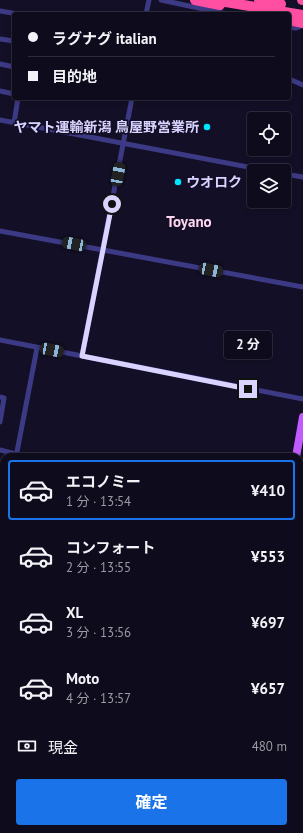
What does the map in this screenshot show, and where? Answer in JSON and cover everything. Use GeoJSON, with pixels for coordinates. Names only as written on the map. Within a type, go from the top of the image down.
{"type":"FeatureCollection","features":[{"type":"Feature","properties":{"kind":"highway"},"geometry":{"type":"LineString","coordinates":[[195,0],[252,12]]}},
{"type":"Feature","properties":{"kind":"highway"},"geometry":{"type":"LineString","coordinates":[[214,0],[299,9]]}},
{"type":"Feature","properties":{"kind":"highway"},"geometry":{"type":"LineString","coordinates":[[259,0],[299,9]]}},
{"type":"Feature","properties":{"kind":"highway"},"geometry":{"type":"LineString","coordinates":[[299,9],[303,24]]}},
{"type":"Feature","properties":{"kind":"main road"},"geometry":{"type":"LineString","coordinates":[[297,453],[303,417]]}},
{"type":"Feature","properties":{"kind":"street"},"geometry":{"type":"LineString","coordinates":[[146,12],[149,0]]}},
{"type":"Feature","properties":{"kind":"street"},"geometry":{"type":"LineString","coordinates":[[161,0],[218,12]]}},
{"type":"Feature","properties":{"kind":"street"},"geometry":{"type":"LineString","coordinates":[[0,11],[12,13]]}},
{"type":"Feature","properties":{"kind":"street"},"geometry":{"type":"LineString","coordinates":[[291,27],[296,28],[303,24]]}},
{"type":"Feature","properties":{"kind":"street"},"geometry":{"type":"LineString","coordinates":[[0,39],[12,41]]}},
{"type":"Feature","properties":{"kind":"street"},"geometry":{"type":"LineString","coordinates":[[0,64],[12,67]]}},
{"type":"Feature","properties":{"kind":"street"},"geometry":{"type":"LineString","coordinates":[[291,80],[303,84]]}},
{"type":"Feature","properties":{"kind":"street"},"geometry":{"type":"LineString","coordinates":[[0,91],[12,94]]}},
{"type":"Feature","properties":{"kind":"street"},"geometry":{"type":"LineString","coordinates":[[14,123],[18,100]]}},
{"type":"Feature","properties":{"kind":"street"},"geometry":{"type":"LineString","coordinates":[[82,356],[132,100]]}},
{"type":"Feature","properties":{"kind":"street"},"geometry":{"type":"LineString","coordinates":[[0,120],[247,167]]}},
{"type":"Feature","properties":{"kind":"street"},"geometry":{"type":"LineString","coordinates":[[291,175],[303,177]]}},
{"type":"Feature","properties":{"kind":"street"},"geometry":{"type":"LineString","coordinates":[[0,231],[303,287]]}},
{"type":"Feature","properties":{"kind":"street"},"geometry":{"type":"LineString","coordinates":[[0,340],[303,399]]}},
{"type":"Feature","properties":{"kind":"street"},"geometry":{"type":"LineString","coordinates":[[16,453],[37,348]]}},
{"type":"Feature","properties":{"kind":"street"},"geometry":{"type":"LineString","coordinates":[[0,397],[4,398],[0,422]]}},
{"type":"Feature","properties":{"kind":"street"},"geometry":{"type":"LineString","coordinates":[[0,450],[10,453]]}},
{"type":"Feature","properties":{"kind":"place","name":"ヤマト運輸新潟 鳥屋野営業所"},"geometry":{"type":"Point","coordinates":[207,127]}},
{"type":"Feature","properties":{"kind":"place","name":"ウオロク"},"geometry":{"type":"Point","coordinates":[178,182]}},
{"type":"Feature","properties":{"kind":"district","name":"Toyano"},"geometry":{"type":"Point","coordinates":[189,221]}},
{"type":"Feature","properties":{"kind":"route"},"geometry":{"type":"LineString","coordinates":[[112,204],[82,356],[248,389]]}}]}
